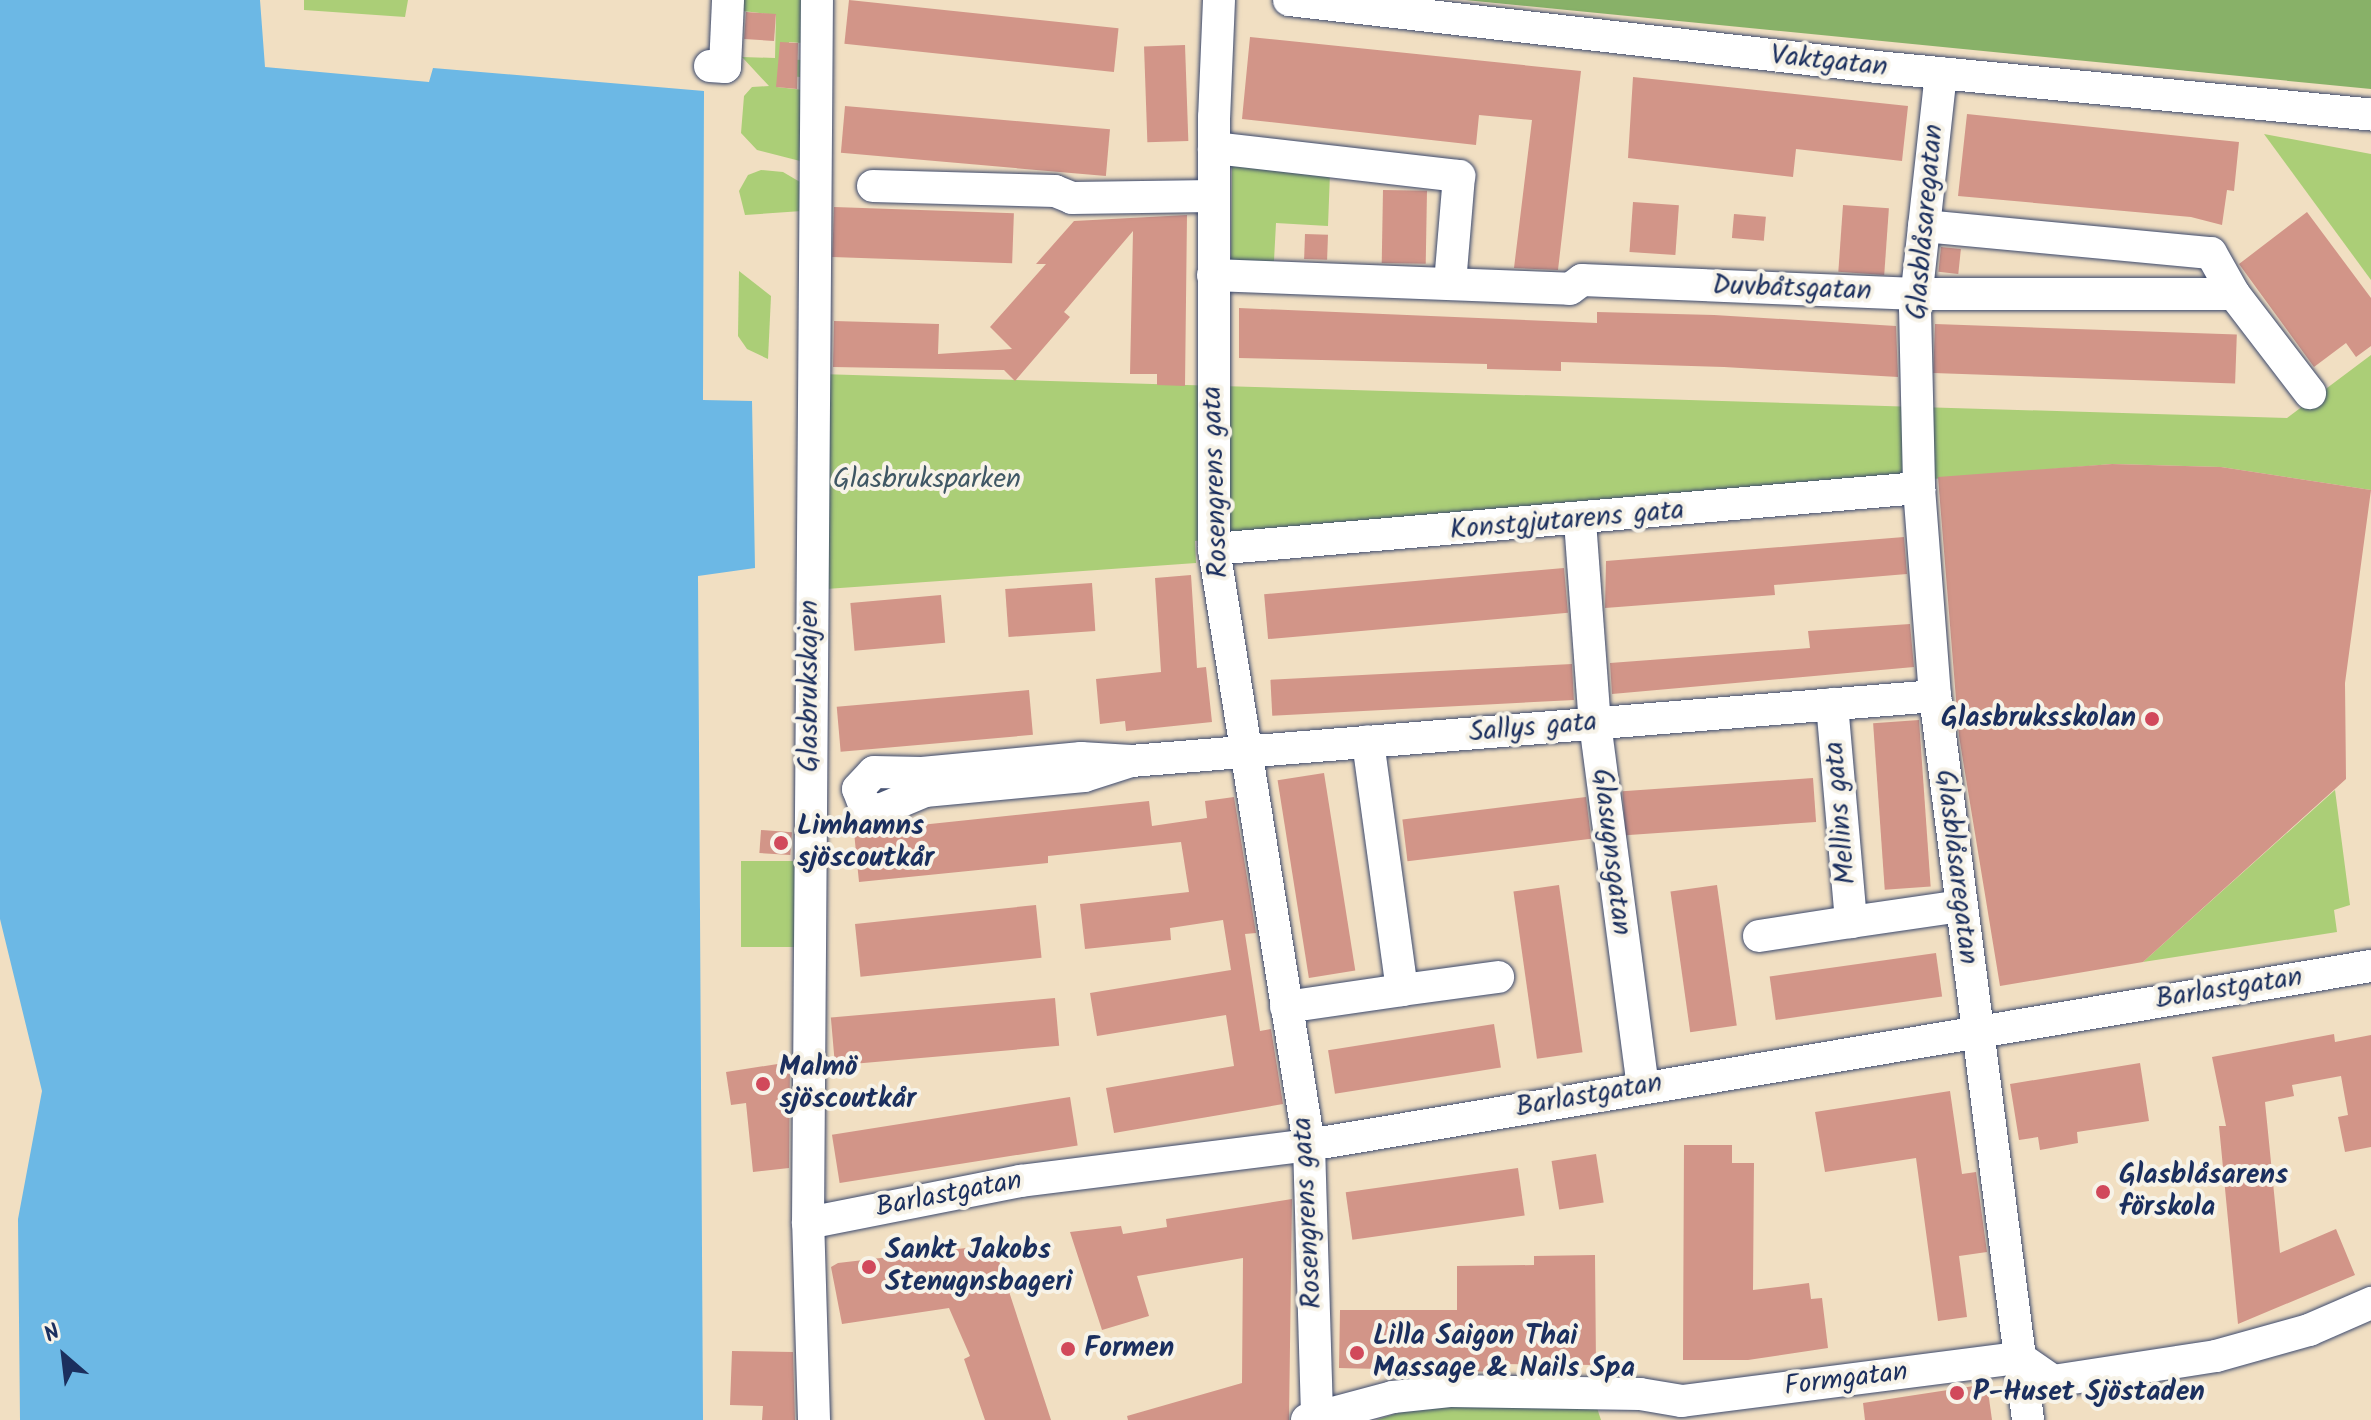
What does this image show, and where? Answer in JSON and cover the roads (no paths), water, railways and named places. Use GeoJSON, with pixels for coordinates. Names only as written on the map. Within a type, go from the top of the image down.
{"type":"FeatureCollection","features":[{"type":"Feature","properties":{"kind":"street"},"geometry":{"type":"LineString","coordinates":[[710,66],[725,67],[728,0]]}},
{"type":"Feature","properties":{"kind":"street","name":"Glasbrukskajen"},"geometry":{"type":"LineString","coordinates":[[814,1420],[808,1223],[817,0]]}},
{"type":"Feature","properties":{"kind":"street","name":"Rosengrens gata"},"geometry":{"type":"LineString","coordinates":[[1219,0],[1213,196],[1214,549],[1309,1145],[1313,1418]]}},
{"type":"Feature","properties":{"kind":"street","name":"Vaktgatan"},"geometry":{"type":"LineString","coordinates":[[1289,0],[1941,73],[2371,115]]}},
{"type":"Feature","properties":{"kind":"street","name":"Glasblåsaregatan"},"geometry":{"type":"LineString","coordinates":[[1941,73],[1917,294],[1919,488],[1935,696],[2028,1420]]}},
{"type":"Feature","properties":{"kind":"street"},"geometry":{"type":"LineString","coordinates":[[1214,148],[1459,176],[1450,283]]}},
{"type":"Feature","properties":{"kind":"street"},"geometry":{"type":"LineString","coordinates":[[873,186],[1055,191],[1072,198],[1213,196]]}},
{"type":"Feature","properties":{"kind":"street"},"geometry":{"type":"LineString","coordinates":[[1924,226],[2211,253],[2234,294],[2310,393]]}},
{"type":"Feature","properties":{"kind":"street","name":"Duvbåtsgatan"},"geometry":{"type":"LineString","coordinates":[[1213,275],[1570,289],[1582,280],[1917,294],[2234,294]]}},
{"type":"Feature","properties":{"kind":"street","name":"Konstgjutarens gata"},"geometry":{"type":"LineString","coordinates":[[1214,549],[1580,521],[1919,488]]}},
{"type":"Feature","properties":{"kind":"street","name":"Glasugnsgatan"},"geometry":{"type":"LineString","coordinates":[[1580,521],[1595,723],[1643,1087]]}},
{"type":"Feature","properties":{"kind":"street","name":"Sallys gata"},"geometry":{"type":"LineString","coordinates":[[1131,761],[1084,776],[925,791],[880,810],[865,807],[858,789],[874,772],[922,773],[1081,758],[1131,761],[1935,696]]}},
{"type":"Feature","properties":{"kind":"street","name":"Mellins gata"},"geometry":{"type":"LineString","coordinates":[[1832,704],[1851,922]]}},
{"type":"Feature","properties":{"kind":"street"},"geometry":{"type":"LineString","coordinates":[[1368,741],[1402,990]]}},
{"type":"Feature","properties":{"kind":"street","name":"Mellins gata"},"geometry":{"type":"LineString","coordinates":[[1759,936],[1961,906]]}},
{"type":"Feature","properties":{"kind":"street","name":"Barlastgatan"},"geometry":{"type":"LineString","coordinates":[[808,1223],[1021,1181],[1309,1145],[2371,966]]}},
{"type":"Feature","properties":{"kind":"street"},"geometry":{"type":"LineString","coordinates":[[1286,1007],[1498,977]]}},
{"type":"Feature","properties":{"kind":"street"},"geometry":{"type":"LineString","coordinates":[[2020,1358],[2053,1381],[2166,1364],[2216,1356],[2309,1330],[2371,1303]]}},
{"type":"Feature","properties":{"kind":"street","name":"Formgatan"},"geometry":{"type":"LineString","coordinates":[[1313,1418],[1450,1391],[1640,1394],[1682,1401],[2020,1358]]}},
{"type":"Feature","properties":{"kind":"water"},"geometry":{"type":"Polygon","coordinates":[[[0,0],[260,0],[265,67],[429,82],[433,68],[704,91],[703,400],[752,401],[755,568],[698,576],[703,1420],[20,1420],[18,1219],[42,1091],[0,919],[0,0]]]}},
{"type":"Feature","properties":{"kind":"place","name":"Glasbruksskolan"},"geometry":{"type":"Point","coordinates":[2152,719]}},
{"type":"Feature","properties":{"kind":"place","name":"Limhamns sjöscoutkår"},"geometry":{"type":"Point","coordinates":[781,843]}},
{"type":"Feature","properties":{"kind":"place","name":"Malmö sjöscoutkår"},"geometry":{"type":"Point","coordinates":[763,1084]}},
{"type":"Feature","properties":{"kind":"place","name":"Glasblåsarens förskola"},"geometry":{"type":"Point","coordinates":[2103,1192]}},
{"type":"Feature","properties":{"kind":"place","name":"Sankt Jakobs Stenugnsbageri"},"geometry":{"type":"Point","coordinates":[869,1267]}},
{"type":"Feature","properties":{"kind":"place","name":"Formen"},"geometry":{"type":"Point","coordinates":[1068,1349]}},
{"type":"Feature","properties":{"kind":"place","name":"Lilla Saigon Thai Massage & Nails Spa"},"geometry":{"type":"Point","coordinates":[1357,1353]}},
{"type":"Feature","properties":{"kind":"place","name":"P-Huset Sjöstaden"},"geometry":{"type":"Point","coordinates":[1957,1393]}},
{"type":"Feature","properties":{"kind":"park label","name":"Glasbruksparken"},"geometry":{"type":"Point","coordinates":[927,480]}}]}
